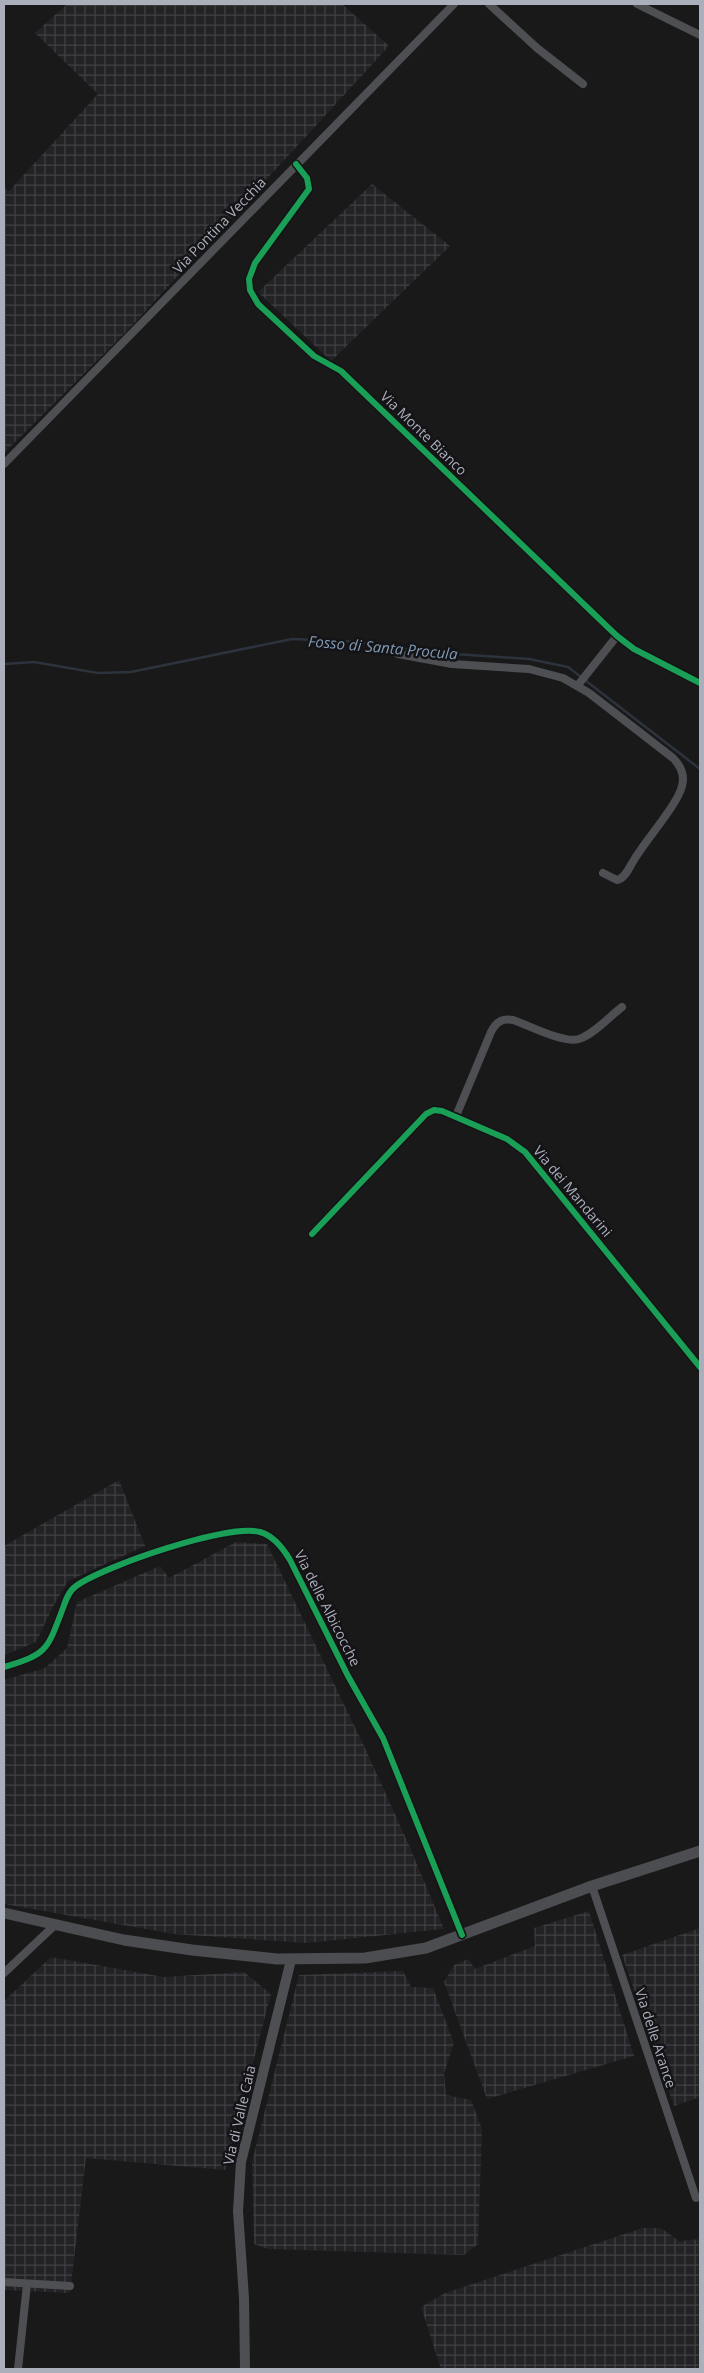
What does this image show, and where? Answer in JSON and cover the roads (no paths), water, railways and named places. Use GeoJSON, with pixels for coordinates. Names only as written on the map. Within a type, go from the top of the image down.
{"type":"FeatureCollection","features":[{"type":"Feature","properties":{"kind":"main road"},"geometry":{"type":"LineString","coordinates":[[4,1913],[124,1940],[181,1949],[291,1960],[379,1956],[423,1949],[592,1886],[700,1851]]}},
{"type":"Feature","properties":{"kind":"street","name":"Via Pontina Vecchia"},"geometry":{"type":"LineString","coordinates":[[4,464],[454,4]]}},
{"type":"Feature","properties":{"kind":"street"},"geometry":{"type":"LineString","coordinates":[[489,4],[537,48],[583,84]]}},
{"type":"Feature","properties":{"kind":"street"},"geometry":{"type":"LineString","coordinates":[[637,4],[700,35]]}},
{"type":"Feature","properties":{"kind":"street","name":"Via Monte Bianco"},"geometry":{"type":"LineString","coordinates":[[296,164],[308,180],[309,189],[253,268],[249,286],[254,300],[314,356],[341,371],[617,636],[634,649],[700,683]]}},
{"type":"Feature","properties":{"kind":"street"},"geometry":{"type":"LineString","coordinates":[[578,685],[617,636]]}},
{"type":"Feature","properties":{"kind":"street"},"geometry":{"type":"LineString","coordinates":[[398,654],[452,664],[530,669],[557,675],[578,685],[671,756],[680,766],[683,775],[679,795],[623,877],[617,880],[603,873]]}},
{"type":"Feature","properties":{"kind":"street"},"geometry":{"type":"LineString","coordinates":[[456,1116],[491,1032],[498,1022],[505,1019],[513,1020],[566,1040],[576,1040],[586,1035],[622,1006]]}},
{"type":"Feature","properties":{"kind":"street","name":"Via dei Mandarini"},"geometry":{"type":"LineString","coordinates":[[312,1234],[428,1112],[436,1110],[456,1116],[511,1141],[527,1154],[700,1367]]}},
{"type":"Feature","properties":{"kind":"street","name":"Via delle Albicocche"},"geometry":{"type":"LineString","coordinates":[[4,1667],[31,1659],[45,1649],[70,1592],[80,1583],[138,1557],[161,1549],[236,1532],[250,1531],[266,1535],[282,1548],[290,1560],[348,1676],[384,1738],[462,1935]]}},
{"type":"Feature","properties":{"kind":"street","name":"Via delle Arance"},"geometry":{"type":"LineString","coordinates":[[592,1886],[696,2198]]}},
{"type":"Feature","properties":{"kind":"street"},"geometry":{"type":"LineString","coordinates":[[4,1974],[56,1924]]}},
{"type":"Feature","properties":{"kind":"street","name":"Via di Valle Caia"},"geometry":{"type":"LineString","coordinates":[[244,2369],[244,2298],[238,2211],[241,2162],[291,1960]]}},
{"type":"Feature","properties":{"kind":"street"},"geometry":{"type":"LineString","coordinates":[[4,2282],[70,2286]]}},
{"type":"Feature","properties":{"kind":"street"},"geometry":{"type":"LineString","coordinates":[[18,2369],[27,2284]]}},
{"type":"Feature","properties":{"kind":"waterway","name":"Fosso di Santa Procula"},"geometry":{"type":"LineString","coordinates":[[4,664],[34,662],[98,673],[131,672],[292,639],[359,642],[425,652],[529,659],[568,667],[700,769]]}}]}
